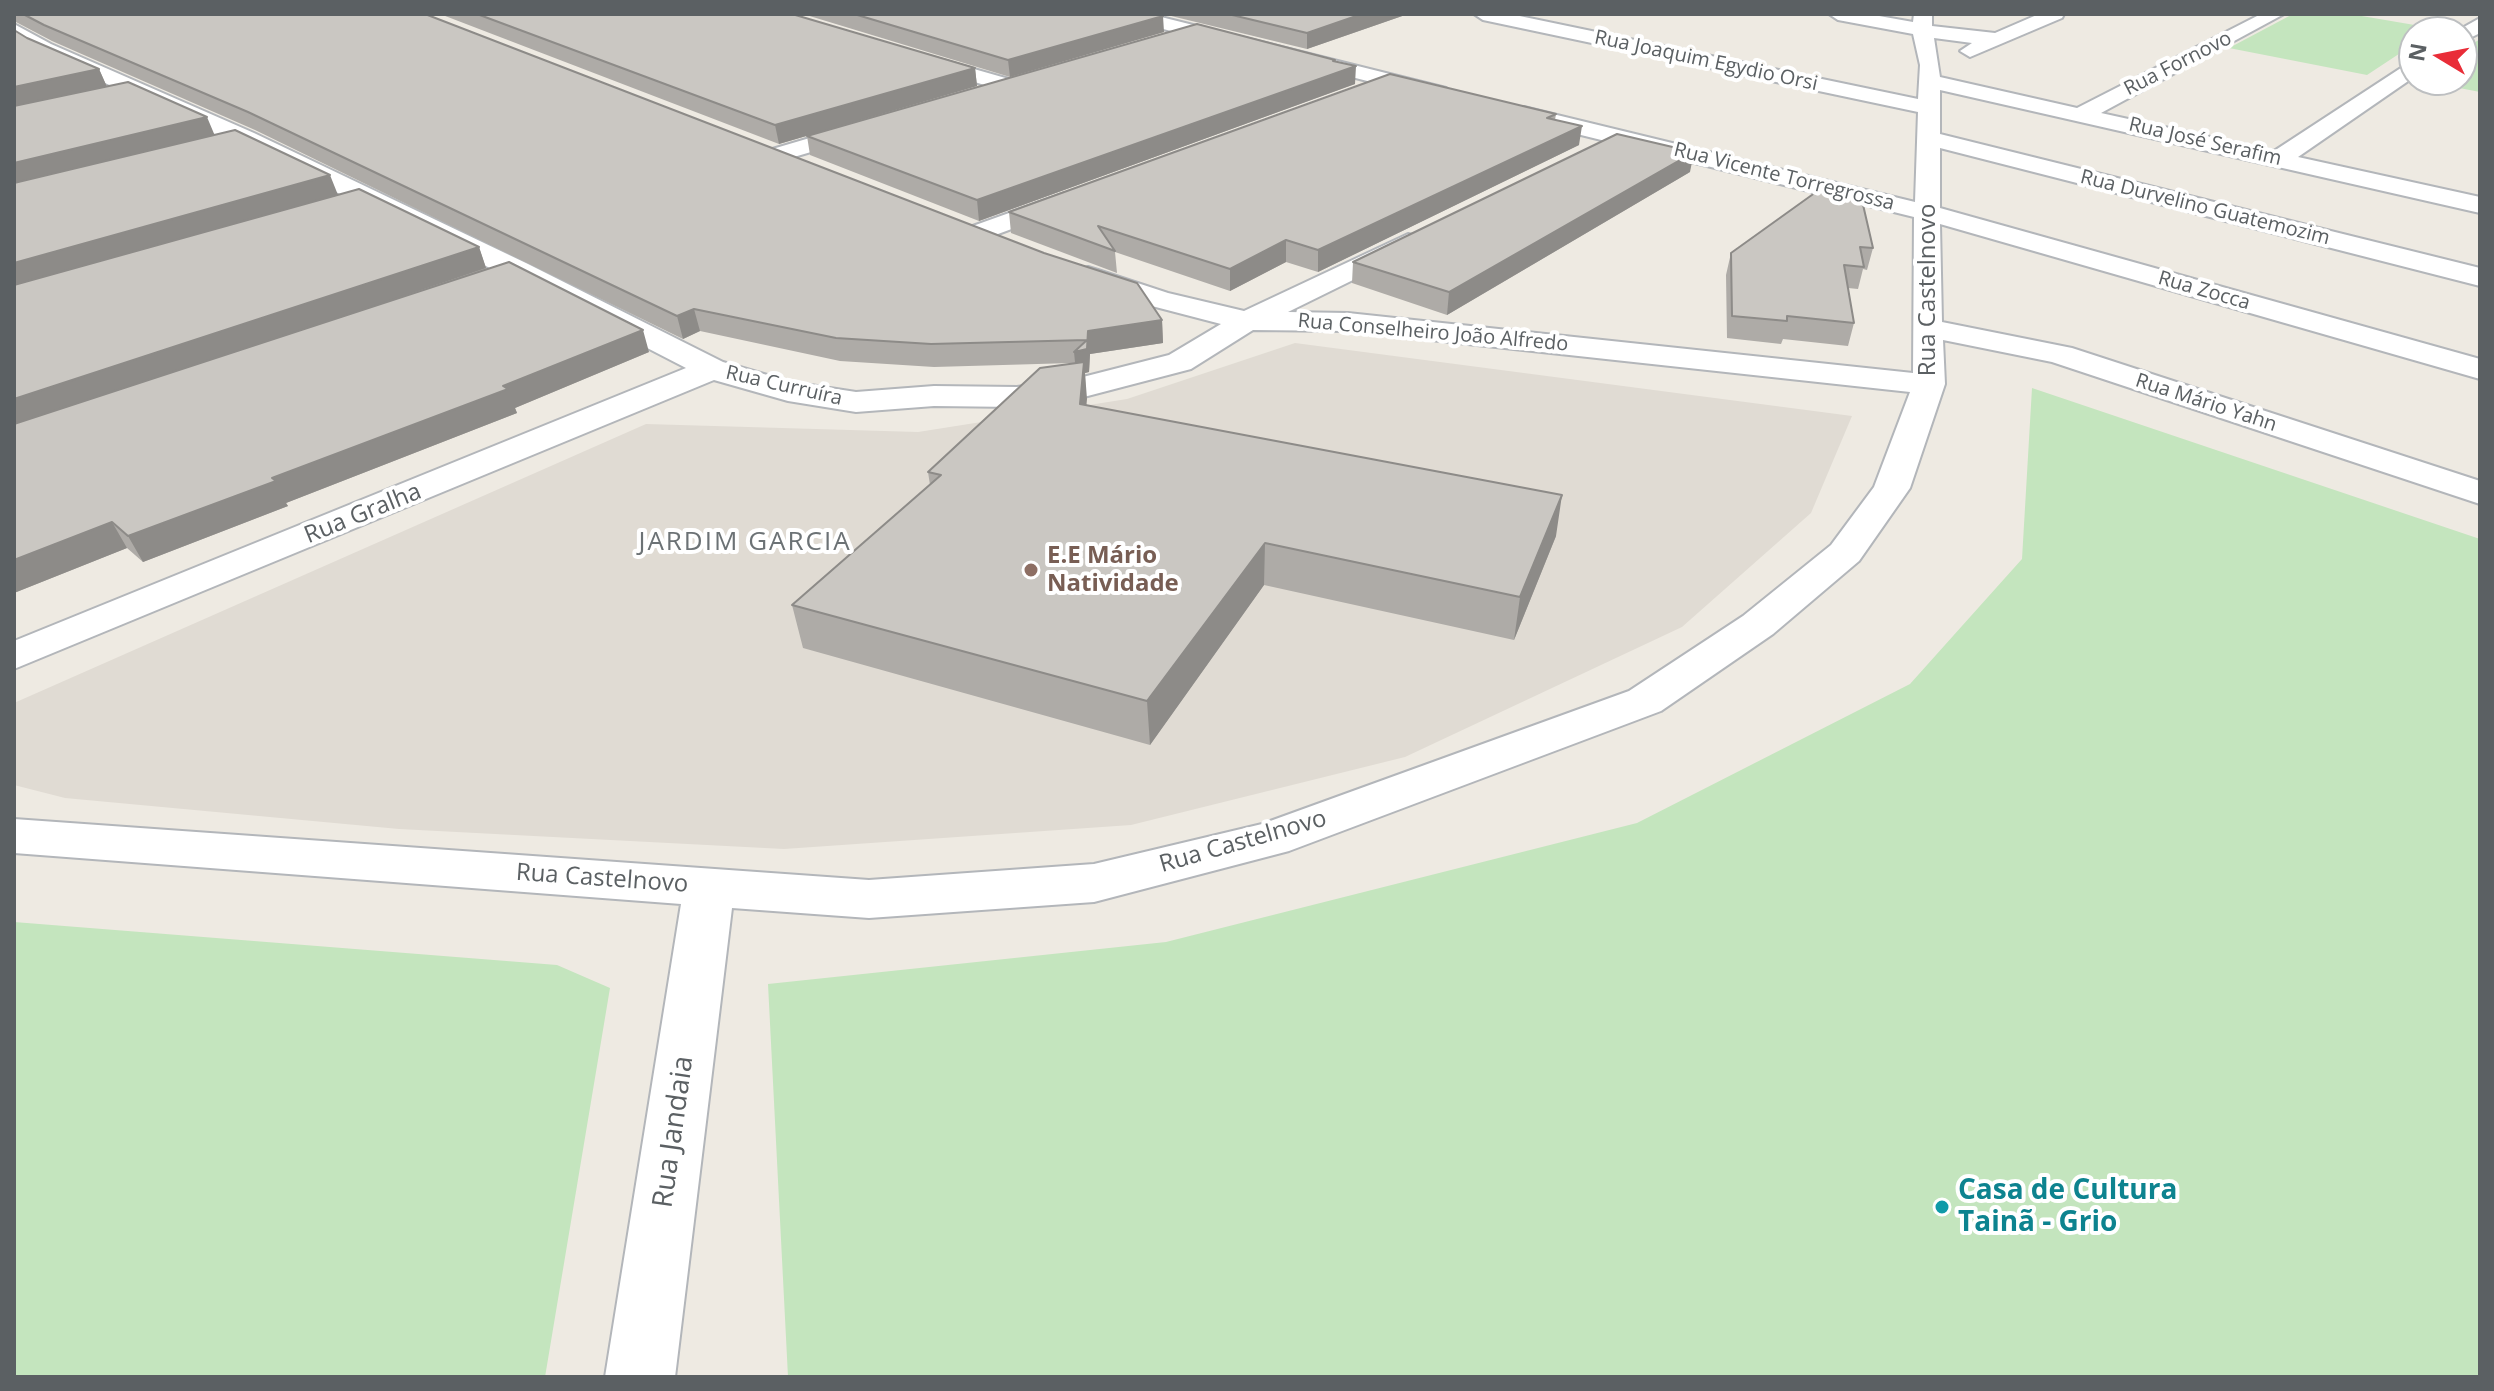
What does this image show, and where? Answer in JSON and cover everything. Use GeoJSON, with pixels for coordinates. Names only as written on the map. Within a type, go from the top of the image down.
{"type":"FeatureCollection","features":[{"type":"Feature","properties":{"kind":"street"},"geometry":{"type":"LineString","coordinates":[[1127,14],[1463,99]]}},
{"type":"Feature","properties":{"kind":"street","name":"Rua Joaquim Egydio Orsi"},"geometry":{"type":"LineString","coordinates":[[1483,14],[1929,85]]}},
{"type":"Feature","properties":{"kind":"street"},"geometry":{"type":"LineString","coordinates":[[1838,14],[1923,22],[1955,36],[1996,39]]}},
{"type":"Feature","properties":{"kind":"street"},"geometry":{"type":"LineString","coordinates":[[1929,85],[1996,39],[2055,14]]}},
{"type":"Feature","properties":{"kind":"street","name":"Rua Fornovo"},"geometry":{"type":"LineString","coordinates":[[2082,114],[2275,14]]}},
{"type":"Feature","properties":{"kind":"street","name":"Rua Castelnovo"},"geometry":{"type":"LineString","coordinates":[[14,836],[869,899],[1094,883],[1272,839],[1645,701],[1758,625],[1845,553],[1892,488],[1929,384],[1929,85],[1923,22]]}},
{"type":"Feature","properties":{"kind":"street","name":"Rua Curruíra"},"geometry":{"type":"LineString","coordinates":[[14,30],[44,48],[246,138],[518,270],[712,369],[788,391],[856,402],[934,396],[1017,397],[1080,388],[1180,362],[1247,321],[1427,233]]}},
{"type":"Feature","properties":{"kind":"street"},"geometry":{"type":"LineString","coordinates":[[1153,44],[1197,32]]}},
{"type":"Feature","properties":{"kind":"street"},"geometry":{"type":"LineString","coordinates":[[14,54],[44,48]]}},
{"type":"Feature","properties":{"kind":"street"},"geometry":{"type":"LineString","coordinates":[[905,55],[1015,84],[964,99]]}},
{"type":"Feature","properties":{"kind":"street"},"geometry":{"type":"LineString","coordinates":[[2279,159],[2398,79]]}},
{"type":"Feature","properties":{"kind":"street"},"geometry":{"type":"LineString","coordinates":[[1346,97],[1390,81]]}},
{"type":"Feature","properties":{"kind":"street","name":"Rua José Serafim"},"geometry":{"type":"LineString","coordinates":[[1929,85],[2082,114],[2480,205]]}},
{"type":"Feature","properties":{"kind":"street"},"geometry":{"type":"LineString","coordinates":[[98,99],[140,90]]}},
{"type":"Feature","properties":{"kind":"street","name":"Rua Vicente Torregrossa"},"geometry":{"type":"LineString","coordinates":[[1507,110],[1929,213]]}},
{"type":"Feature","properties":{"kind":"street"},"geometry":{"type":"LineString","coordinates":[[777,155],[878,125]]}},
{"type":"Feature","properties":{"kind":"street"},"geometry":{"type":"LineString","coordinates":[[1580,158],[1622,137]]}},
{"type":"Feature","properties":{"kind":"street"},"geometry":{"type":"LineString","coordinates":[[215,146],[246,138]]}},
{"type":"Feature","properties":{"kind":"street","name":"Rua Durvelino Guatemozim"},"geometry":{"type":"LineString","coordinates":[[1929,138],[2480,277]]}},
{"type":"Feature","properties":{"kind":"street"},"geometry":{"type":"LineString","coordinates":[[748,144],[821,172]]}},
{"type":"Feature","properties":{"kind":"street"},"geometry":{"type":"LineString","coordinates":[[979,233],[1082,195]]}},
{"type":"Feature","properties":{"kind":"street"},"geometry":{"type":"LineString","coordinates":[[338,206],[368,198]]}},
{"type":"Feature","properties":{"kind":"street","name":"Rua Zocca"},"geometry":{"type":"LineString","coordinates":[[1929,213],[2480,369]]}},
{"type":"Feature","properties":{"kind":"street"},"geometry":{"type":"LineString","coordinates":[[950,222],[1015,248]]}},
{"type":"Feature","properties":{"kind":"street","name":"Rua Conselheiro João Alfredo"},"geometry":{"type":"LineString","coordinates":[[1057,266],[1158,299],[1247,321],[1348,322],[1929,384]]}},
{"type":"Feature","properties":{"kind":"street"},"geometry":{"type":"LineString","coordinates":[[474,285],[518,270]]}},
{"type":"Feature","properties":{"kind":"street","name":"Rua Mário Yahn"},"geometry":{"type":"LineString","coordinates":[[1928,329],[1983,337],[2061,355],[2480,493]]}},
{"type":"Feature","properties":{"kind":"street","name":"Rua Gralha"},"geometry":{"type":"LineString","coordinates":[[14,656],[712,369]]}},
{"type":"Feature","properties":{"kind":"street","name":"Rua Jandaia"},"geometry":{"type":"LineString","coordinates":[[640,1377],[709,887]]}},
{"type":"Feature","properties":{"kind":"shaded area","name":"E.E Mário Natividade"},"geometry":{"type":"Polygon","coordinates":[[[1295,343],[1852,416],[1811,513],[1682,627],[1405,757],[1131,825],[784,849],[399,829],[65,798],[14,785],[14,703],[646,424],[918,432],[1127,399],[1295,343]]]}},
{"type":"Feature","properties":{"kind":"green space"},"geometry":{"type":"Polygon","coordinates":[[[2293,14],[2350,14],[2398,22],[2398,55],[2367,75],[2229,48],[2293,14]]]}},
{"type":"Feature","properties":{"kind":"green space"},"geometry":{"type":"Polygon","coordinates":[[[2480,39],[2480,92],[2478,92],[2480,39]]]}},
{"type":"Feature","properties":{"kind":"green space"},"geometry":{"type":"Polygon","coordinates":[[[2032,388],[2480,539],[2480,1377],[788,1377],[768,984],[1166,942],[1637,823],[1910,684],[2022,559],[2032,388]]]}},
{"type":"Feature","properties":{"kind":"green space"},"geometry":{"type":"Polygon","coordinates":[[[14,922],[557,965],[610,988],[545,1377],[14,1377],[14,922]]]}},
{"type":"Feature","properties":{"kind":"building"},"geometry":{"type":"Polygon","coordinates":[[[23,14],[425,14],[1044,253],[1137,283],[1162,320],[1088,331],[1087,349],[1074,352],[1087,340],[931,344],[836,338],[694,309],[677,316],[248,112],[23,14]]]}},
{"type":"Feature","properties":{"kind":"building"},"geometry":{"type":"Polygon","coordinates":[[[477,14],[792,14],[975,68],[775,125],[477,14]]]}},
{"type":"Feature","properties":{"kind":"building"},"geometry":{"type":"Polygon","coordinates":[[[854,14],[1155,14],[1163,16],[1008,60],[854,14]]]}},
{"type":"Feature","properties":{"kind":"building"},"geometry":{"type":"Polygon","coordinates":[[[1228,14],[1362,14],[1307,33],[1228,14]]]}},
{"type":"Feature","properties":{"kind":"building"},"geometry":{"type":"Polygon","coordinates":[[[1197,24],[1356,66],[977,200],[807,136],[1197,24]]]}},
{"type":"Feature","properties":{"kind":"building"},"geometry":{"type":"Polygon","coordinates":[[[14,30],[27,38],[99,69],[14,87],[14,30]]]}},
{"type":"Feature","properties":{"kind":"building"},"geometry":{"type":"Polygon","coordinates":[[[1390,74],[1556,114],[1547,118],[1582,126],[1318,250],[1286,240],[1230,269],[1098,226],[1115,251],[1009,212],[1390,74]]]}},
{"type":"Feature","properties":{"kind":"building"},"geometry":{"type":"Polygon","coordinates":[[[128,82],[207,117],[14,163],[14,106],[128,82]]]}},
{"type":"Feature","properties":{"kind":"building"},"geometry":{"type":"Polygon","coordinates":[[[235,130],[330,175],[14,263],[14,183],[235,130]]]}},
{"type":"Feature","properties":{"kind":"building"},"geometry":{"type":"Polygon","coordinates":[[[1617,134],[1694,152],[1449,292],[1353,262],[1617,134]]]}},
{"type":"Feature","properties":{"kind":"building"},"geometry":{"type":"Polygon","coordinates":[[[1823,187],[1861,196],[1873,248],[1860,247],[1864,267],[1844,265],[1854,323],[1787,316],[1787,321],[1732,316],[1731,253],[1823,187]]]}},
{"type":"Feature","properties":{"kind":"building"},"geometry":{"type":"Polygon","coordinates":[[[359,189],[479,247],[14,399],[14,285],[359,189]]]}},
{"type":"Feature","properties":{"kind":"building"},"geometry":{"type":"Polygon","coordinates":[[[509,262],[643,330],[503,386],[508,389],[128,536],[112,522],[14,560],[14,424],[509,262]]]}},
{"type":"Feature","properties":{"kind":"building"},"geometry":{"type":"Polygon","coordinates":[[[1084,362],[1080,404],[1562,495],[1520,597],[1265,543],[1147,701],[792,605],[941,475],[928,472],[1040,368],[1084,362]]]}},
{"type":"Feature","properties":{"kind":"place","name":"E.E Mário Natividade"},"geometry":{"type":"Point","coordinates":[1031,570]}},
{"type":"Feature","properties":{"kind":"place","name":"Casa de Cultura Tainã - Grio"},"geometry":{"type":"Point","coordinates":[1942,1207]}},
{"type":"Feature","properties":{"kind":"district","name":"JARDIM GARCIA"},"geometry":{"type":"Point","coordinates":[745,543]}}]}
